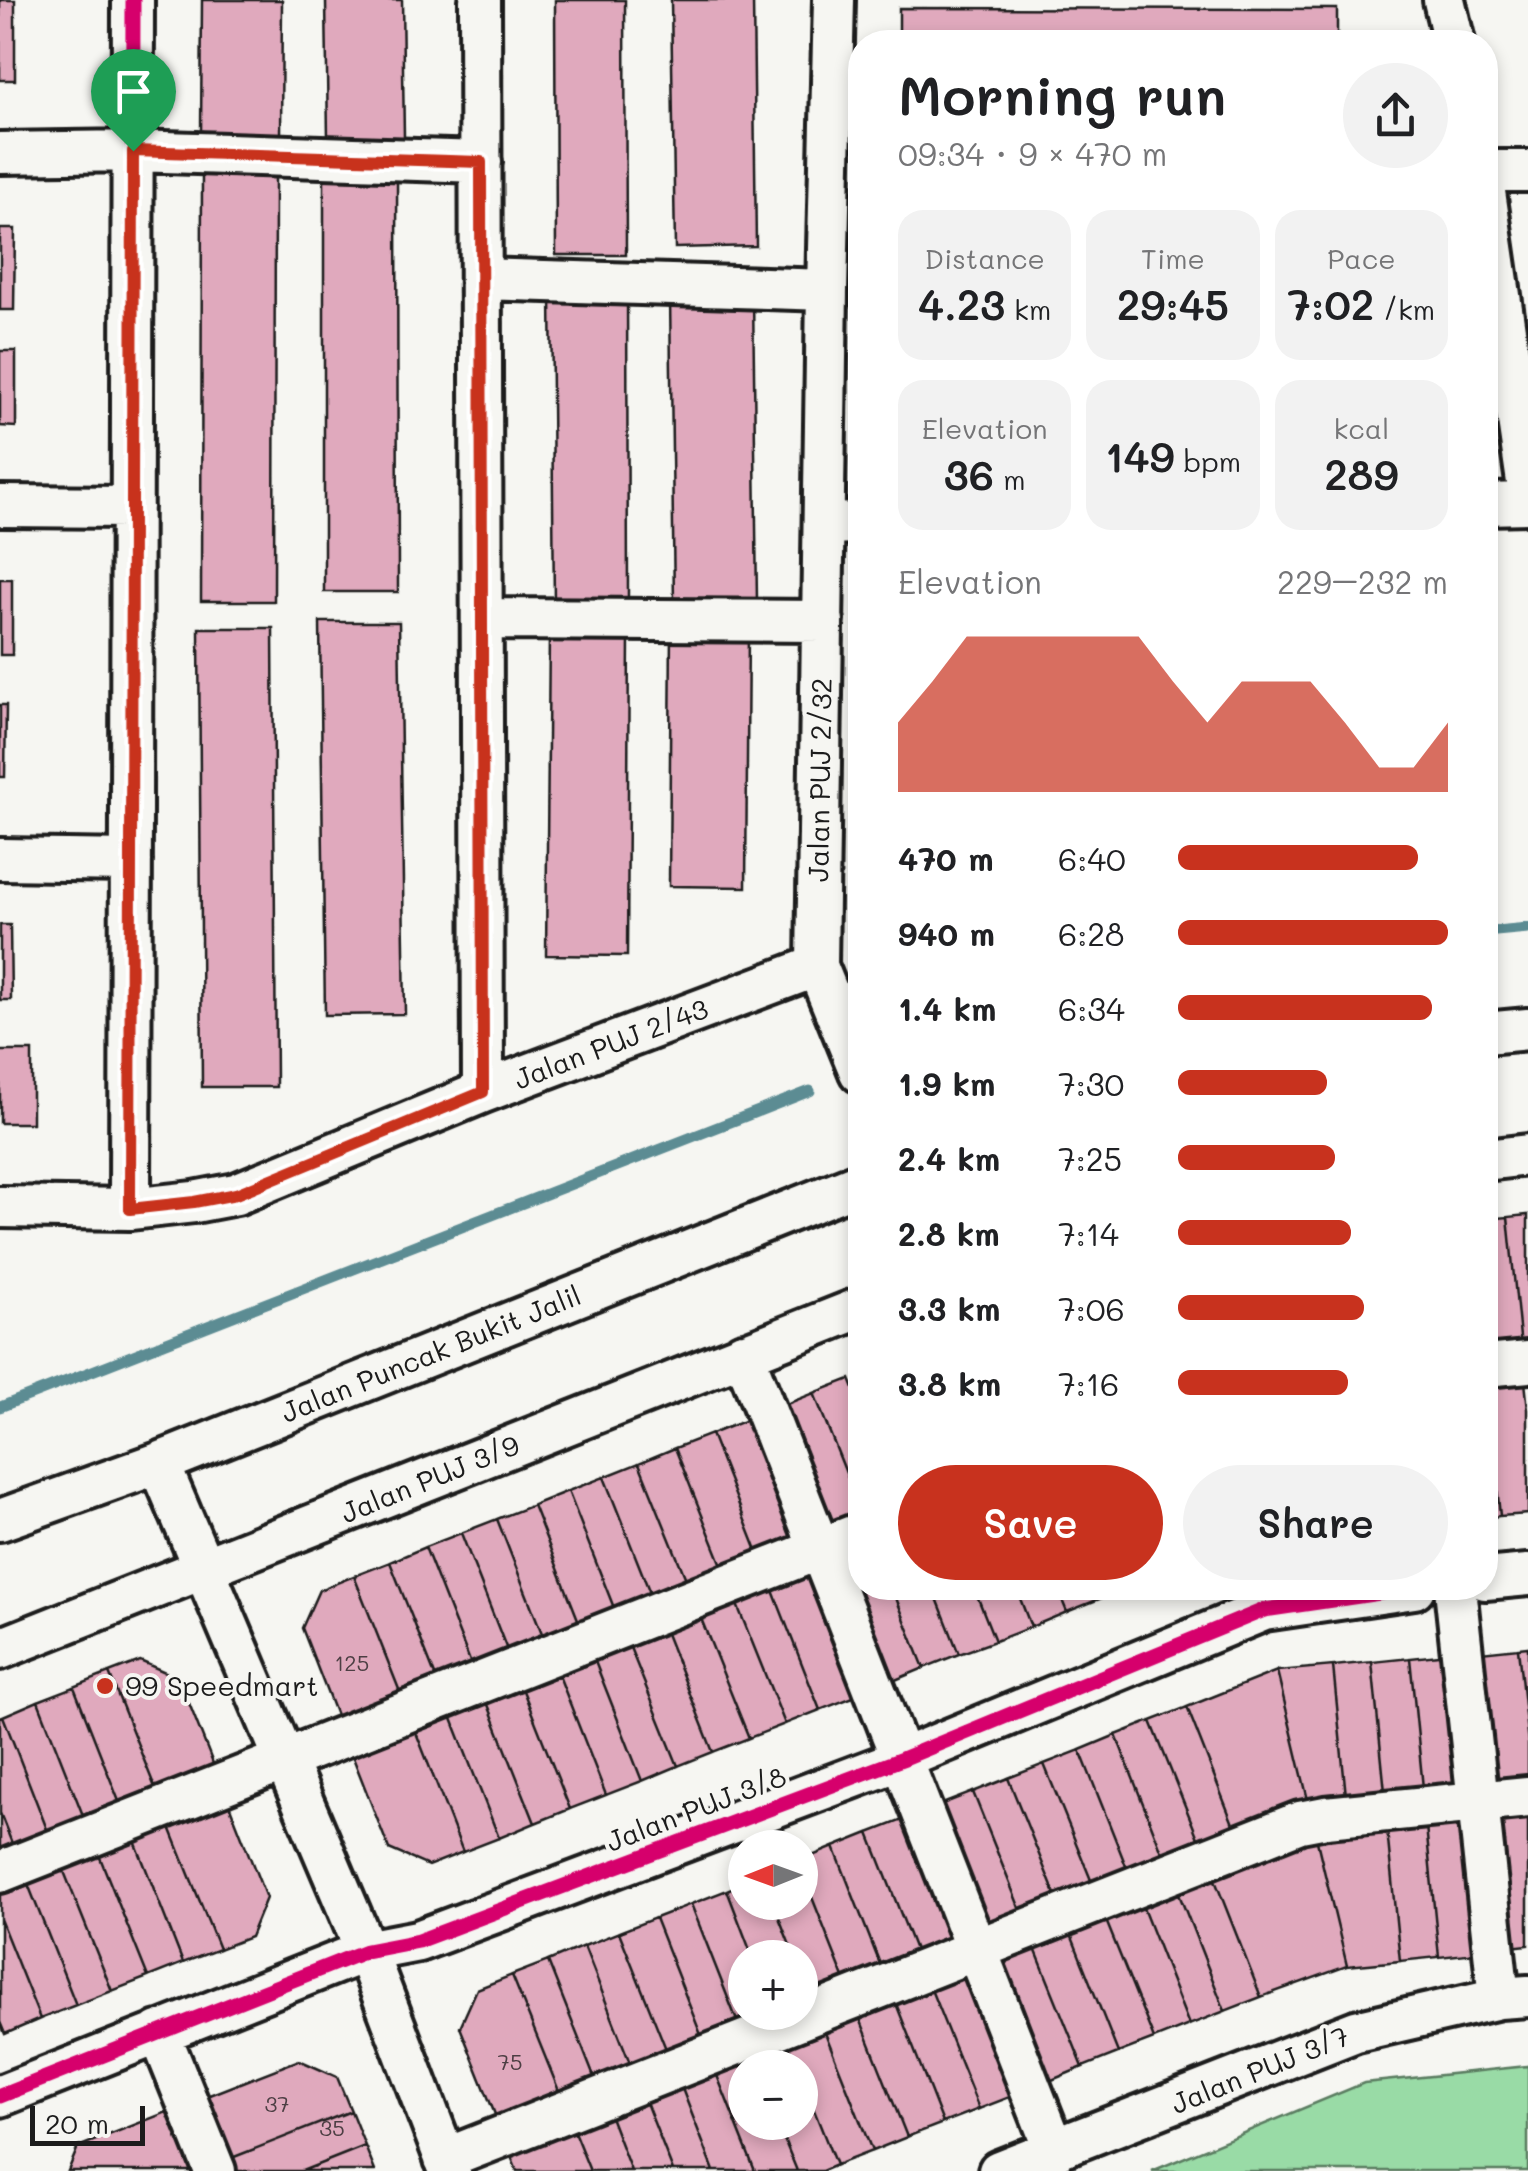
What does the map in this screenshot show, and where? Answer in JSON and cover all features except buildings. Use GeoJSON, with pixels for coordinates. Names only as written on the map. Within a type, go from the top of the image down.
{"type":"FeatureCollection","features":[{"type":"Feature","properties":{"kind":"street"},"geometry":{"type":"LineString","coordinates":[[130,1209],[134,0]]}},
{"type":"Feature","properties":{"kind":"street"},"geometry":{"type":"LineString","coordinates":[[480,0],[483,1092]]}},
{"type":"Feature","properties":{"kind":"street","name":"Jalan PUJ 2/32"},"geometry":{"type":"LineString","coordinates":[[834,0],[846,173],[827,290],[842,524],[823,620],[817,966],[848,1042]]}},
{"type":"Feature","properties":{"kind":"street"},"geometry":{"type":"LineString","coordinates":[[1444,0],[1451,30]]}},
{"type":"Feature","properties":{"kind":"street"},"geometry":{"type":"LineString","coordinates":[[0,153],[133,151],[481,162]]}},
{"type":"Feature","properties":{"kind":"street"},"geometry":{"type":"LineString","coordinates":[[1498,170],[1528,171]]}},
{"type":"Feature","properties":{"kind":"street"},"geometry":{"type":"LineString","coordinates":[[481,279],[827,290]]}},
{"type":"Feature","properties":{"kind":"street"},"geometry":{"type":"LineString","coordinates":[[1498,282],[1528,489]]}},
{"type":"Feature","properties":{"kind":"street"},"geometry":{"type":"LineString","coordinates":[[1498,504],[1528,503]]}},
{"type":"Feature","properties":{"kind":"street"},"geometry":{"type":"LineString","coordinates":[[0,506],[132,506]]}},
{"type":"Feature","properties":{"kind":"street"},"geometry":{"type":"LineString","coordinates":[[482,619],[823,620]]}},
{"type":"Feature","properties":{"kind":"street"},"geometry":{"type":"LineString","coordinates":[[0,859],[131,860]]}},
{"type":"Feature","properties":{"kind":"street","name":"Jalan PUJ 2/43"},"geometry":{"type":"LineString","coordinates":[[0,1206],[130,1209],[236,1194],[483,1092],[817,966]]}},
{"type":"Feature","properties":{"kind":"street"},"geometry":{"type":"LineString","coordinates":[[1498,1032],[1528,1029]]}},
{"type":"Feature","properties":{"kind":"street"},"geometry":{"type":"LineString","coordinates":[[1498,1159],[1528,1156]]}},
{"type":"Feature","properties":{"kind":"street","name":"Jalan Puncak Bukit Jalil"},"geometry":{"type":"LineString","coordinates":[[0,1520],[159,1463],[848,1188]]}},
{"type":"Feature","properties":{"kind":"street","name":"Jalan PUJ 3/9"},"geometry":{"type":"LineString","coordinates":[[0,1648],[848,1313]]}},
{"type":"Feature","properties":{"kind":"street"},"geometry":{"type":"LineString","coordinates":[[743,1353],[1056,2150]]}},
{"type":"Feature","properties":{"kind":"street"},"geometry":{"type":"LineString","coordinates":[[1498,1365],[1528,1362]]}},
{"type":"Feature","properties":{"kind":"street"},"geometry":{"type":"LineString","coordinates":[[159,1463],[366,1951],[448,2165],[1300,1822],[1528,1797]]}},
{"type":"Feature","properties":{"kind":"street"},"geometry":{"type":"LineString","coordinates":[[0,1872],[848,1537]]}},
{"type":"Feature","properties":{"kind":"street"},"geometry":{"type":"LineString","coordinates":[[1498,1577],[1528,1574]]}},
{"type":"Feature","properties":{"kind":"street","name":"Jalan PUJ 3/8"},"geometry":{"type":"LineString","coordinates":[[0,2096],[366,1951],[418,1941],[902,1759],[1264,1610],[1332,1600]]}},
{"type":"Feature","properties":{"kind":"street"},"geometry":{"type":"LineString","coordinates":[[1455,1600],[1478,1802],[1514,1997]]}},
{"type":"Feature","properties":{"kind":"street","name":"Jalan PUJ 3/7"},"geometry":{"type":"LineString","coordinates":[[999,2171],[1356,2031],[1514,1997]]}},
{"type":"Feature","properties":{"kind":"street"},"geometry":{"type":"LineString","coordinates":[[159,2032],[215,2171]]}},
{"type":"Feature","properties":{"kind":"green space"},"geometry":{"type":"Polygon","coordinates":[[[1528,2066],[1528,2171],[1152,2171],[1364,2083],[1528,2066]]]}},
{"type":"Feature","properties":{"kind":"waterway"},"geometry":{"type":"LineString","coordinates":[[1498,931],[1528,928]]}},
{"type":"Feature","properties":{"kind":"waterway"},"geometry":{"type":"LineString","coordinates":[[0,1407],[810,1091]]}},
{"type":"Feature","properties":{"kind":"cycle path"},"geometry":{"type":"LineString","coordinates":[[130,1209],[133,0]]}},
{"type":"Feature","properties":{"kind":"cycle path"},"geometry":{"type":"LineString","coordinates":[[0,2096],[366,1951],[418,1941],[902,1759],[1264,1610],[1332,1600]]}},
{"type":"Feature","properties":{"kind":"place","name":"99 Speedmart"},"geometry":{"type":"Point","coordinates":[105,1686]}},
{"type":"Feature","properties":{"kind":"route"},"geometry":{"type":"LineString","coordinates":[[133,151],[481,162],[483,1092],[236,1194],[130,1209],[133,151]]}}]}
